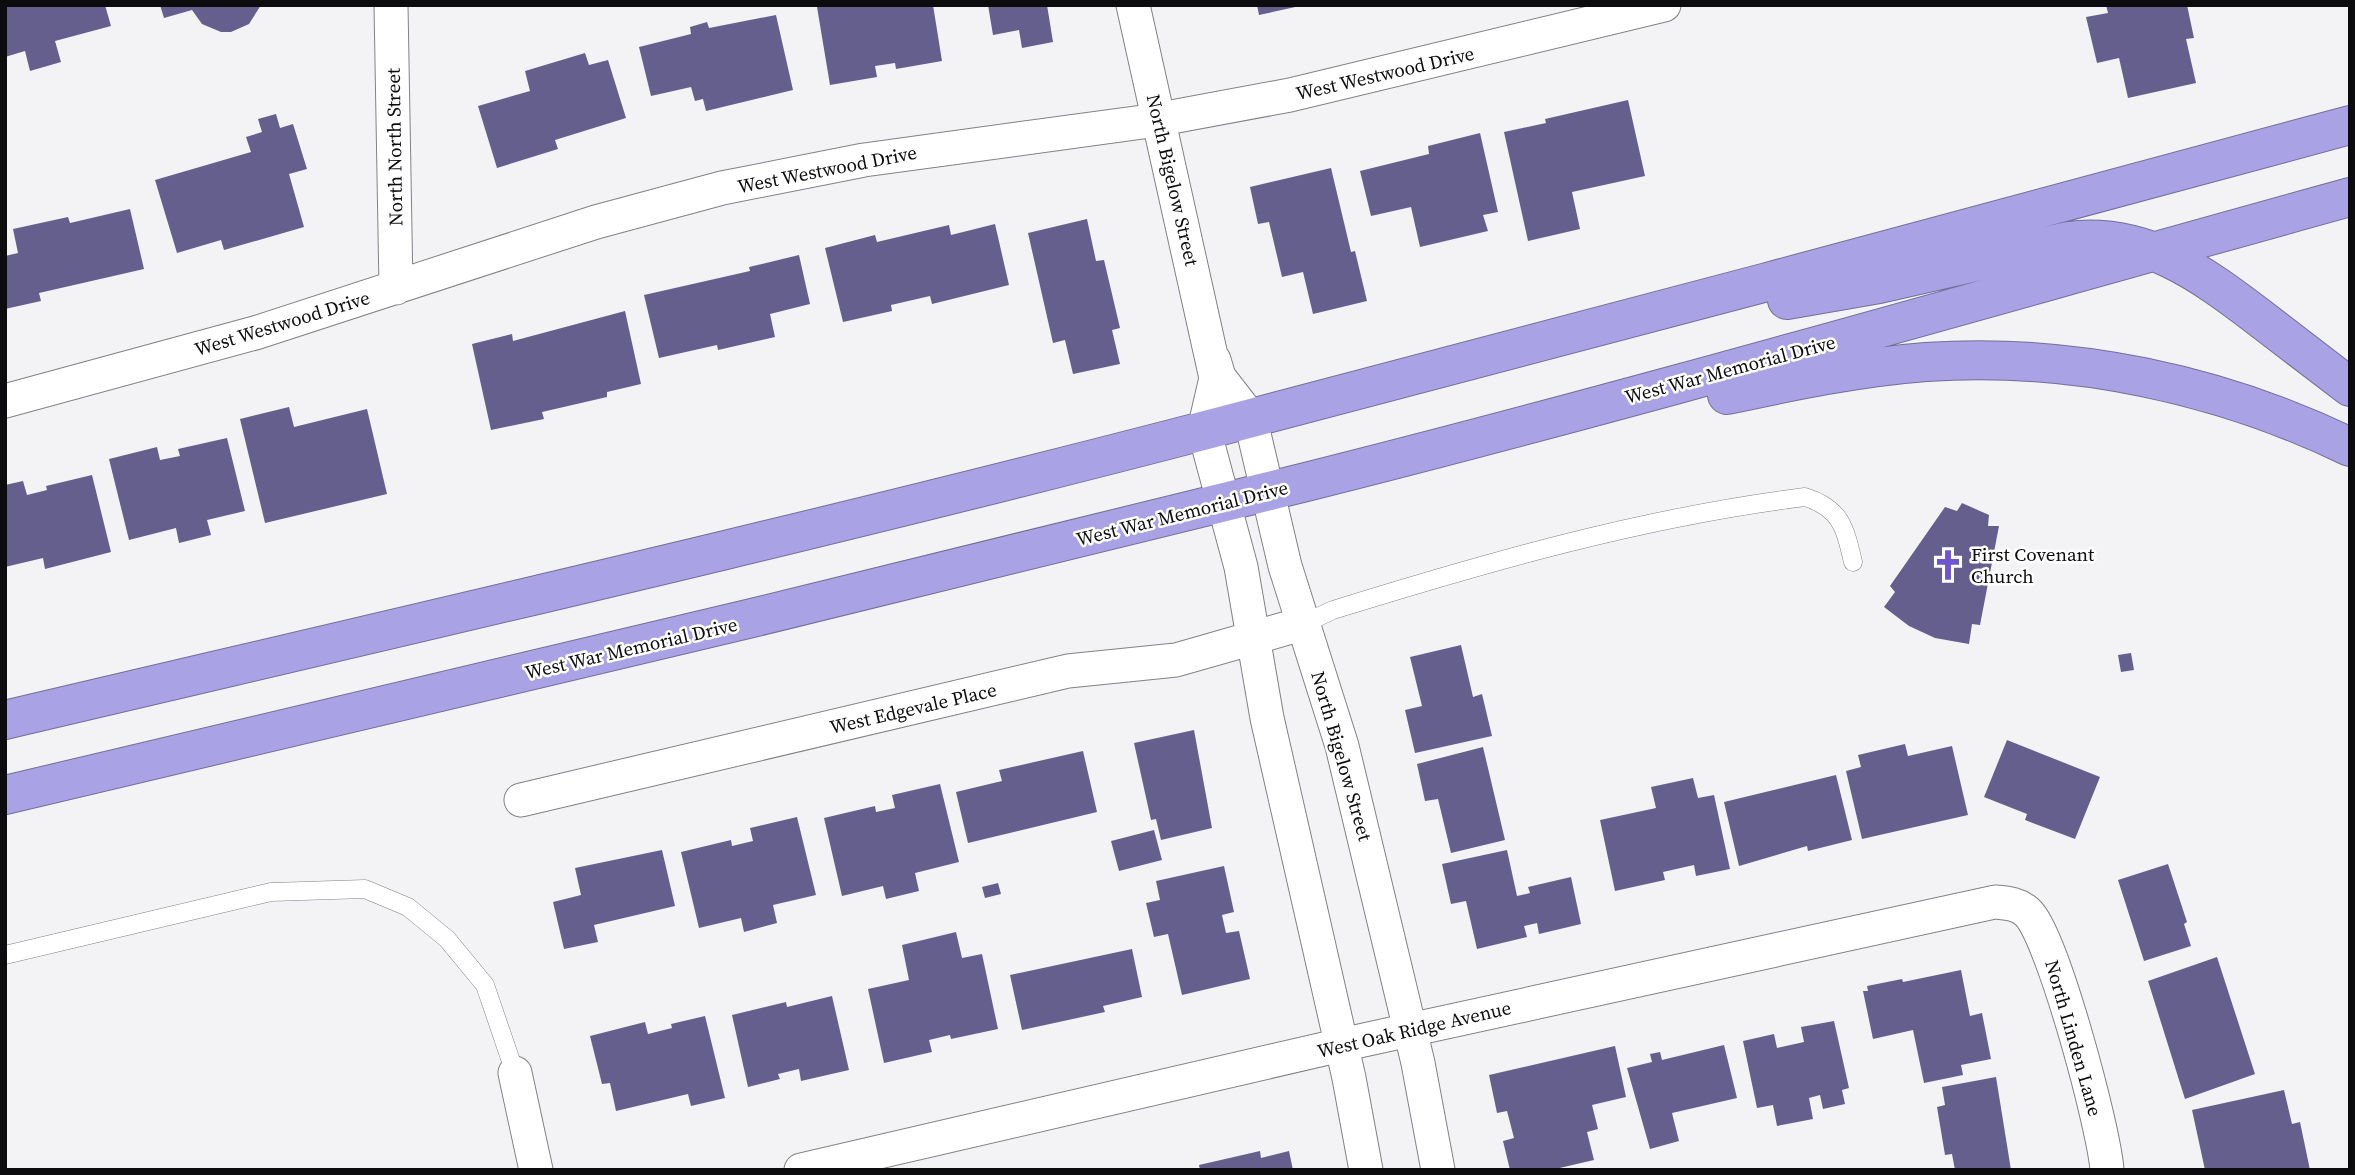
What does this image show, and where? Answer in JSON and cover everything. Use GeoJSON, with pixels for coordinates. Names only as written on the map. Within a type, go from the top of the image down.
{"type":"FeatureCollection","features":[{"type":"Feature","properties":{"kind":"highway"},"geometry":{"type":"LineString","coordinates":[[2031,211],[2350,108]]}},
{"type":"Feature","properties":{"kind":"highway"},"geometry":{"type":"LineString","coordinates":[[5,720],[551,592],[1204,430],[2350,125]]}},
{"type":"Feature","properties":{"kind":"highway","name":"West War Memorial Drive"},"geometry":{"type":"LineString","coordinates":[[5,795],[731,625],[1364,467],[2350,197]]}},
{"type":"Feature","properties":{"kind":"highway"},"geometry":{"type":"LineString","coordinates":[[1431,371],[1704,315],[1879,284],[2068,241],[2093,238],[2154,251],[2185,264],[2350,387]]}},
{"type":"Feature","properties":{"kind":"highway"},"geometry":{"type":"LineString","coordinates":[[1364,467],[1810,378],[1905,364],[1955,361],[2068,366],[2163,382],[2261,410],[2350,447]]}},
{"type":"Feature","properties":{"kind":"street","name":"North North Street"},"geometry":{"type":"LineString","coordinates":[[391,5],[396,288]]}},
{"type":"Feature","properties":{"kind":"street","name":"North Bigelow Street"},"geometry":{"type":"LineString","coordinates":[[1133,5],[1216,378],[1204,430],[1241,567],[1293,843],[1341,1045],[1366,1170]]}},
{"type":"Feature","properties":{"kind":"street","name":"West Westwood Drive"},"geometry":{"type":"LineString","coordinates":[[5,401],[192,351],[596,222],[794,172],[930,149],[1160,119],[1350,82],[1655,7]]}},
{"type":"Feature","properties":{"kind":"street","name":"North Bigelow Street"},"geometry":{"type":"LineString","coordinates":[[1212,356],[1219,377],[1250,418],[1285,566],[1305,623],[1363,827],[1410,1030],[1438,1170]]}},
{"type":"Feature","properties":{"kind":"street","name":"West Edgevale Place"},"geometry":{"type":"LineString","coordinates":[[522,800],[1068,671],[1176,660],[1252,636],[1305,623]]}},
{"type":"Feature","properties":{"kind":"street","name":"West Oak Ridge Avenue"},"geometry":{"type":"LineString","coordinates":[[801,1170],[1341,1045],[1984,903],[2013,904],[2027,912]]}},
{"type":"Feature","properties":{"kind":"street","name":"North Linden Lane"},"geometry":{"type":"LineString","coordinates":[[2027,912],[2047,943],[2097,1117],[2107,1170]]}},
{"type":"Feature","properties":{"kind":"street"},"geometry":{"type":"LineString","coordinates":[[515,1073],[537,1170]]}},
{"type":"Feature","properties":{"kind":"lane"},"geometry":{"type":"LineString","coordinates":[[1305,623],[1333,610],[1566,543],[1654,521],[1805,497],[1822,502],[1837,515],[1853,562]]}},
{"type":"Feature","properties":{"kind":"lane"},"geometry":{"type":"LineString","coordinates":[[5,955],[271,892],[365,889],[408,907],[447,939],[485,985],[515,1073]]}},
{"type":"Feature","properties":{"kind":"building"},"geometry":{"type":"Polygon","coordinates":[[[5,5],[105,5],[111,26],[55,41],[61,62],[30,71],[25,51],[5,57],[5,5]]]}},
{"type":"Feature","properties":{"kind":"building"},"geometry":{"type":"Polygon","coordinates":[[[160,5],[261,5],[249,24],[231,32],[221,32],[202,24],[192,10],[164,18],[160,5]]]}},
{"type":"Feature","properties":{"kind":"building"},"geometry":{"type":"Polygon","coordinates":[[[933,5],[942,61],[896,69],[895,63],[875,66],[877,77],[830,85],[817,7],[933,5]]]}},
{"type":"Feature","properties":{"kind":"building"},"geometry":{"type":"Polygon","coordinates":[[[988,5],[1047,5],[1053,42],[1022,48],[1019,30],[993,35],[988,5]]]}},
{"type":"Feature","properties":{"kind":"building"},"geometry":{"type":"Polygon","coordinates":[[[1257,5],[1299,5],[1300,6],[1259,15],[1257,5]]]}},
{"type":"Feature","properties":{"kind":"building"},"geometry":{"type":"Polygon","coordinates":[[[2106,5],[2187,5],[2194,38],[2186,39],[2196,83],[2128,98],[2119,58],[2097,63],[2086,17],[2108,13],[2106,5]]]}},
{"type":"Feature","properties":{"kind":"building"},"geometry":{"type":"Polygon","coordinates":[[[776,15],[793,90],[706,111],[703,99],[695,101],[691,87],[651,96],[639,47],[691,34],[690,27],[707,22],[709,28],[776,15]]]}},
{"type":"Feature","properties":{"kind":"building"},"geometry":{"type":"Polygon","coordinates":[[[585,53],[589,65],[608,60],[626,118],[555,140],[558,149],[497,168],[478,106],[530,91],[525,71],[585,53]]]}},
{"type":"Feature","properties":{"kind":"building"},"geometry":{"type":"Polygon","coordinates":[[[1628,100],[1645,176],[1572,192],[1580,229],[1528,241],[1504,132],[1546,123],[1545,119],[1628,100]]]}},
{"type":"Feature","properties":{"kind":"building"},"geometry":{"type":"Polygon","coordinates":[[[276,114],[280,128],[293,124],[307,169],[289,174],[304,227],[224,250],[221,240],[177,253],[155,180],[251,152],[246,137],[262,132],[258,119],[276,114]]]}},
{"type":"Feature","properties":{"kind":"building"},"geometry":{"type":"Polygon","coordinates":[[[1480,133],[1498,212],[1483,215],[1488,231],[1420,247],[1411,207],[1371,216],[1360,171],[1429,154],[1428,146],[1480,133]]]}},
{"type":"Feature","properties":{"kind":"building"},"geometry":{"type":"Polygon","coordinates":[[[1331,168],[1351,252],[1355,251],[1367,301],[1313,314],[1303,272],[1282,277],[1269,222],[1258,224],[1250,187],[1331,168]]]}},
{"type":"Feature","properties":{"kind":"building"},"geometry":{"type":"Polygon","coordinates":[[[130,209],[144,269],[39,293],[41,301],[5,309],[5,256],[18,253],[13,229],[68,217],[70,223],[130,209]]]}},
{"type":"Feature","properties":{"kind":"building"},"geometry":{"type":"Polygon","coordinates":[[[1087,219],[1096,261],[1104,260],[1120,328],[1112,330],[1120,364],[1073,374],[1065,340],[1053,343],[1028,233],[1087,219]]]}},
{"type":"Feature","properties":{"kind":"building"},"geometry":{"type":"Polygon","coordinates":[[[995,224],[1009,285],[932,304],[930,296],[891,305],[892,311],[843,322],[825,248],[875,235],[877,242],[949,225],[951,235],[995,224]]]}},
{"type":"Feature","properties":{"kind":"building"},"geometry":{"type":"Polygon","coordinates":[[[799,255],[810,304],[770,314],[775,337],[718,350],[717,345],[659,358],[644,295],[750,271],[749,267],[799,255]]]}},
{"type":"Feature","properties":{"kind":"building"},"geometry":{"type":"Polygon","coordinates":[[[625,311],[641,384],[607,392],[607,397],[542,412],[544,419],[491,430],[472,344],[512,334],[513,341],[625,311]]]}},
{"type":"Feature","properties":{"kind":"building"},"geometry":{"type":"Polygon","coordinates":[[[289,407],[294,427],[367,409],[387,494],[265,523],[240,419],[289,407]]]}},
{"type":"Feature","properties":{"kind":"building"},"geometry":{"type":"Polygon","coordinates":[[[227,438],[245,511],[207,520],[211,535],[179,543],[176,528],[129,540],[109,459],[157,447],[160,460],[180,456],[178,449],[227,438]]]}},
{"type":"Feature","properties":{"kind":"building"},"geometry":{"type":"Polygon","coordinates":[[[92,475],[111,552],[45,569],[43,558],[5,567],[5,485],[23,481],[27,495],[47,490],[46,486],[92,475]]]}},
{"type":"Feature","properties":{"kind":"building","name":"First Covenant Church"},"geometry":{"type":"Polygon","coordinates":[[[1962,503],[1989,515],[1988,526],[1999,526],[1980,625],[1972,624],[1969,644],[1935,638],[1909,626],[1884,607],[1895,592],[1890,586],[1945,507],[1957,511],[1962,503]]]}},
{"type":"Feature","properties":{"kind":"building"},"geometry":{"type":"Polygon","coordinates":[[[1461,645],[1473,697],[1482,694],[1492,736],[1415,753],[1405,710],[1422,706],[1410,657],[1461,645]]]}},
{"type":"Feature","properties":{"kind":"building"},"geometry":{"type":"Polygon","coordinates":[[[2131,653],[2134,670],[2121,672],[2118,655],[2131,653]]]}},
{"type":"Feature","properties":{"kind":"building"},"geometry":{"type":"Polygon","coordinates":[[[1194,730],[1212,828],[1161,840],[1156,819],[1151,820],[1134,743],[1194,730]]]}},
{"type":"Feature","properties":{"kind":"building"},"geometry":{"type":"Polygon","coordinates":[[[2007,740],[2100,777],[2075,839],[2025,820],[2027,814],[1984,797],[2007,740]]]}},
{"type":"Feature","properties":{"kind":"building"},"geometry":{"type":"Polygon","coordinates":[[[1905,744],[1908,756],[1952,746],[1968,815],[1862,839],[1846,771],[1861,767],[1858,755],[1905,744]]]}},
{"type":"Feature","properties":{"kind":"building"},"geometry":{"type":"Polygon","coordinates":[[[1483,747],[1505,840],[1451,853],[1438,799],[1425,801],[1417,764],[1483,747]]]}},
{"type":"Feature","properties":{"kind":"building"},"geometry":{"type":"Polygon","coordinates":[[[1083,751],[1097,812],[968,843],[956,792],[1002,781],[999,770],[1083,751]]]}},
{"type":"Feature","properties":{"kind":"building"},"geometry":{"type":"Polygon","coordinates":[[[1836,775],[1852,840],[1808,851],[1807,846],[1739,866],[1724,802],[1836,775]]]}},
{"type":"Feature","properties":{"kind":"building"},"geometry":{"type":"Polygon","coordinates":[[[1693,778],[1698,798],[1714,795],[1730,869],[1696,876],[1694,865],[1663,872],[1665,880],[1615,891],[1600,820],[1656,808],[1651,787],[1693,778]]]}},
{"type":"Feature","properties":{"kind":"building"},"geometry":{"type":"Polygon","coordinates":[[[940,784],[959,862],[915,873],[919,891],[886,899],[883,886],[842,896],[824,818],[875,806],[876,812],[895,808],[892,795],[940,784]]]}},
{"type":"Feature","properties":{"kind":"building"},"geometry":{"type":"Polygon","coordinates":[[[797,817],[816,895],[773,905],[777,923],[744,932],[741,918],[699,928],[681,852],[731,840],[732,846],[753,841],[750,828],[797,817]]]}},
{"type":"Feature","properties":{"kind":"building"},"geometry":{"type":"Polygon","coordinates":[[[1154,830],[1162,860],[1119,871],[1111,841],[1154,830]]]}},
{"type":"Feature","properties":{"kind":"building"},"geometry":{"type":"Polygon","coordinates":[[[662,850],[675,906],[594,925],[598,942],[564,949],[553,902],[581,895],[575,868],[662,850]]]}},
{"type":"Feature","properties":{"kind":"building"},"geometry":{"type":"Polygon","coordinates":[[[1507,850],[1517,896],[1530,893],[1528,887],[1571,877],[1581,924],[1539,934],[1537,923],[1524,926],[1527,937],[1477,949],[1466,901],[1451,904],[1442,864],[1507,850]]]}},
{"type":"Feature","properties":{"kind":"building"},"geometry":{"type":"Polygon","coordinates":[[[2168,864],[2187,922],[2184,924],[2191,946],[2144,961],[2118,880],[2168,864]]]}},
{"type":"Feature","properties":{"kind":"building"},"geometry":{"type":"Polygon","coordinates":[[[1224,866],[1234,912],[1222,915],[1226,933],[1239,931],[1250,979],[1182,995],[1168,934],[1154,937],[1146,903],[1160,900],[1156,881],[1224,866]]]}},
{"type":"Feature","properties":{"kind":"building"},"geometry":{"type":"Polygon","coordinates":[[[998,883],[1001,894],[985,898],[982,887],[998,883]]]}},
{"type":"Feature","properties":{"kind":"building"},"geometry":{"type":"Polygon","coordinates":[[[956,932],[962,958],[982,954],[998,1029],[951,1039],[950,1035],[929,1040],[932,1052],[884,1063],[868,989],[909,980],[902,945],[956,932]]]}},
{"type":"Feature","properties":{"kind":"building"},"geometry":{"type":"Polygon","coordinates":[[[1132,949],[1142,997],[1103,1006],[1105,1012],[1022,1030],[1010,975],[1132,949]]]}},
{"type":"Feature","properties":{"kind":"building"},"geometry":{"type":"Polygon","coordinates":[[[2217,957],[2255,1074],[2185,1099],[2148,981],[2217,957]]]}},
{"type":"Feature","properties":{"kind":"building"},"geometry":{"type":"Polygon","coordinates":[[[1961,970],[1970,1016],[1982,1013],[1991,1059],[1961,1065],[1963,1075],[1924,1083],[1913,1030],[1873,1039],[1863,991],[1868,991],[1867,986],[1961,970]]]}},
{"type":"Feature","properties":{"kind":"building"},"geometry":{"type":"Polygon","coordinates":[[[832,996],[849,1070],[801,1081],[799,1069],[778,1074],[780,1079],[748,1087],[732,1015],[786,1002],[787,1007],[832,996]]]}},
{"type":"Feature","properties":{"kind":"building"},"geometry":{"type":"Polygon","coordinates":[[[705,1016],[725,1098],[691,1106],[688,1094],[616,1111],[610,1083],[602,1084],[590,1036],[645,1022],[648,1034],[672,1028],[671,1024],[705,1016]]]}},
{"type":"Feature","properties":{"kind":"building"},"geometry":{"type":"Polygon","coordinates":[[[1834,1021],[1849,1088],[1842,1090],[1845,1104],[1823,1109],[1820,1095],[1809,1098],[1813,1119],[1777,1126],[1773,1105],[1757,1108],[1743,1041],[1774,1034],[1777,1048],[1804,1042],[1801,1027],[1834,1021]]]}},
{"type":"Feature","properties":{"kind":"building"},"geometry":{"type":"Polygon","coordinates":[[[1724,1045],[1737,1098],[1672,1113],[1679,1141],[1650,1149],[1627,1068],[1652,1062],[1650,1054],[1660,1052],[1662,1060],[1724,1045]]]}},
{"type":"Feature","properties":{"kind":"building"},"geometry":{"type":"Polygon","coordinates":[[[1615,1046],[1626,1097],[1592,1105],[1598,1129],[1587,1132],[1594,1160],[1551,1170],[1510,1170],[1503,1141],[1514,1138],[1507,1111],[1497,1113],[1489,1075],[1615,1046]]]}},
{"type":"Feature","properties":{"kind":"building"},"geometry":{"type":"Polygon","coordinates":[[[1996,1077],[2011,1170],[1955,1170],[1952,1154],[1945,1155],[1937,1107],[1945,1105],[1942,1087],[1996,1077]]]}},
{"type":"Feature","properties":{"kind":"building"},"geometry":{"type":"Polygon","coordinates":[[[2284,1090],[2292,1124],[2300,1122],[2310,1170],[2205,1170],[2192,1110],[2284,1090]]]}},
{"type":"Feature","properties":{"kind":"building"},"geometry":{"type":"Polygon","coordinates":[[[1260,1151],[1261,1158],[1289,1151],[1293,1170],[1200,1170],[1199,1165],[1260,1151]]]}},
{"type":"Feature","properties":{"kind":"place","name":"First Covenant Church"},"geometry":{"type":"Point","coordinates":[1948,565]}}]}
